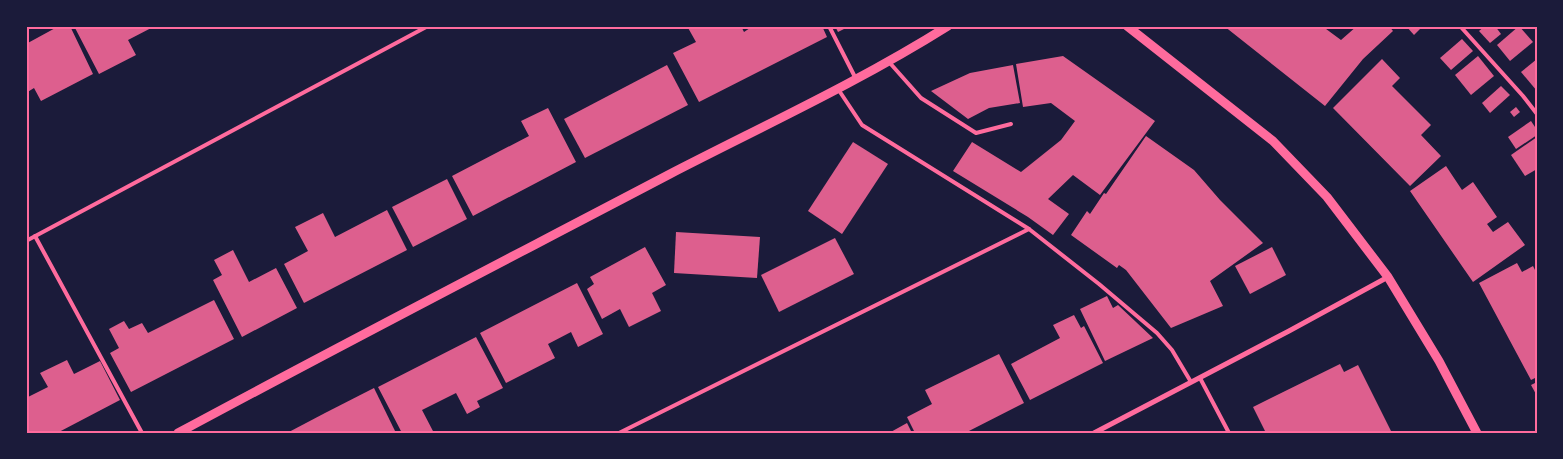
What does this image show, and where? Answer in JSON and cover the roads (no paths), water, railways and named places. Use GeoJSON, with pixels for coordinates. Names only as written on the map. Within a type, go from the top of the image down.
{"type":"FeatureCollection","features":[{"type":"Feature","properties":{"kind":"street"},"geometry":{"type":"LineString","coordinates":[[178,433],[326,353],[838,90],[948,26]]}},
{"type":"Feature","properties":{"kind":"street"},"geometry":{"type":"LineString","coordinates":[[1127,26],[1273,141],[1327,197],[1388,277],[1439,361],[1477,433]]}},
{"type":"Feature","properties":{"kind":"street"},"geometry":{"type":"LineString","coordinates":[[1094,433],[1388,277]]}},
{"type":"Feature","properties":{"kind":"lane"},"geometry":{"type":"LineString","coordinates":[[26,241],[428,26]]}},
{"type":"Feature","properties":{"kind":"lane"},"geometry":{"type":"LineString","coordinates":[[829,26],[856,79]]}},
{"type":"Feature","properties":{"kind":"lane"},"geometry":{"type":"LineString","coordinates":[[1460,26],[1537,114]]}},
{"type":"Feature","properties":{"kind":"lane"},"geometry":{"type":"LineString","coordinates":[[889,62],[921,98],[976,133],[1011,124]]}},
{"type":"Feature","properties":{"kind":"lane"},"geometry":{"type":"LineString","coordinates":[[838,90],[862,125],[1029,229],[1099,284],[1157,333],[1172,350],[1191,382]]}},
{"type":"Feature","properties":{"kind":"lane"},"geometry":{"type":"LineString","coordinates":[[619,433],[1029,229]]}},
{"type":"Feature","properties":{"kind":"lane"},"geometry":{"type":"LineString","coordinates":[[35,236],[142,433]]}},
{"type":"Feature","properties":{"kind":"lane"},"geometry":{"type":"LineString","coordinates":[[1200,378],[1229,433]]}}]}
